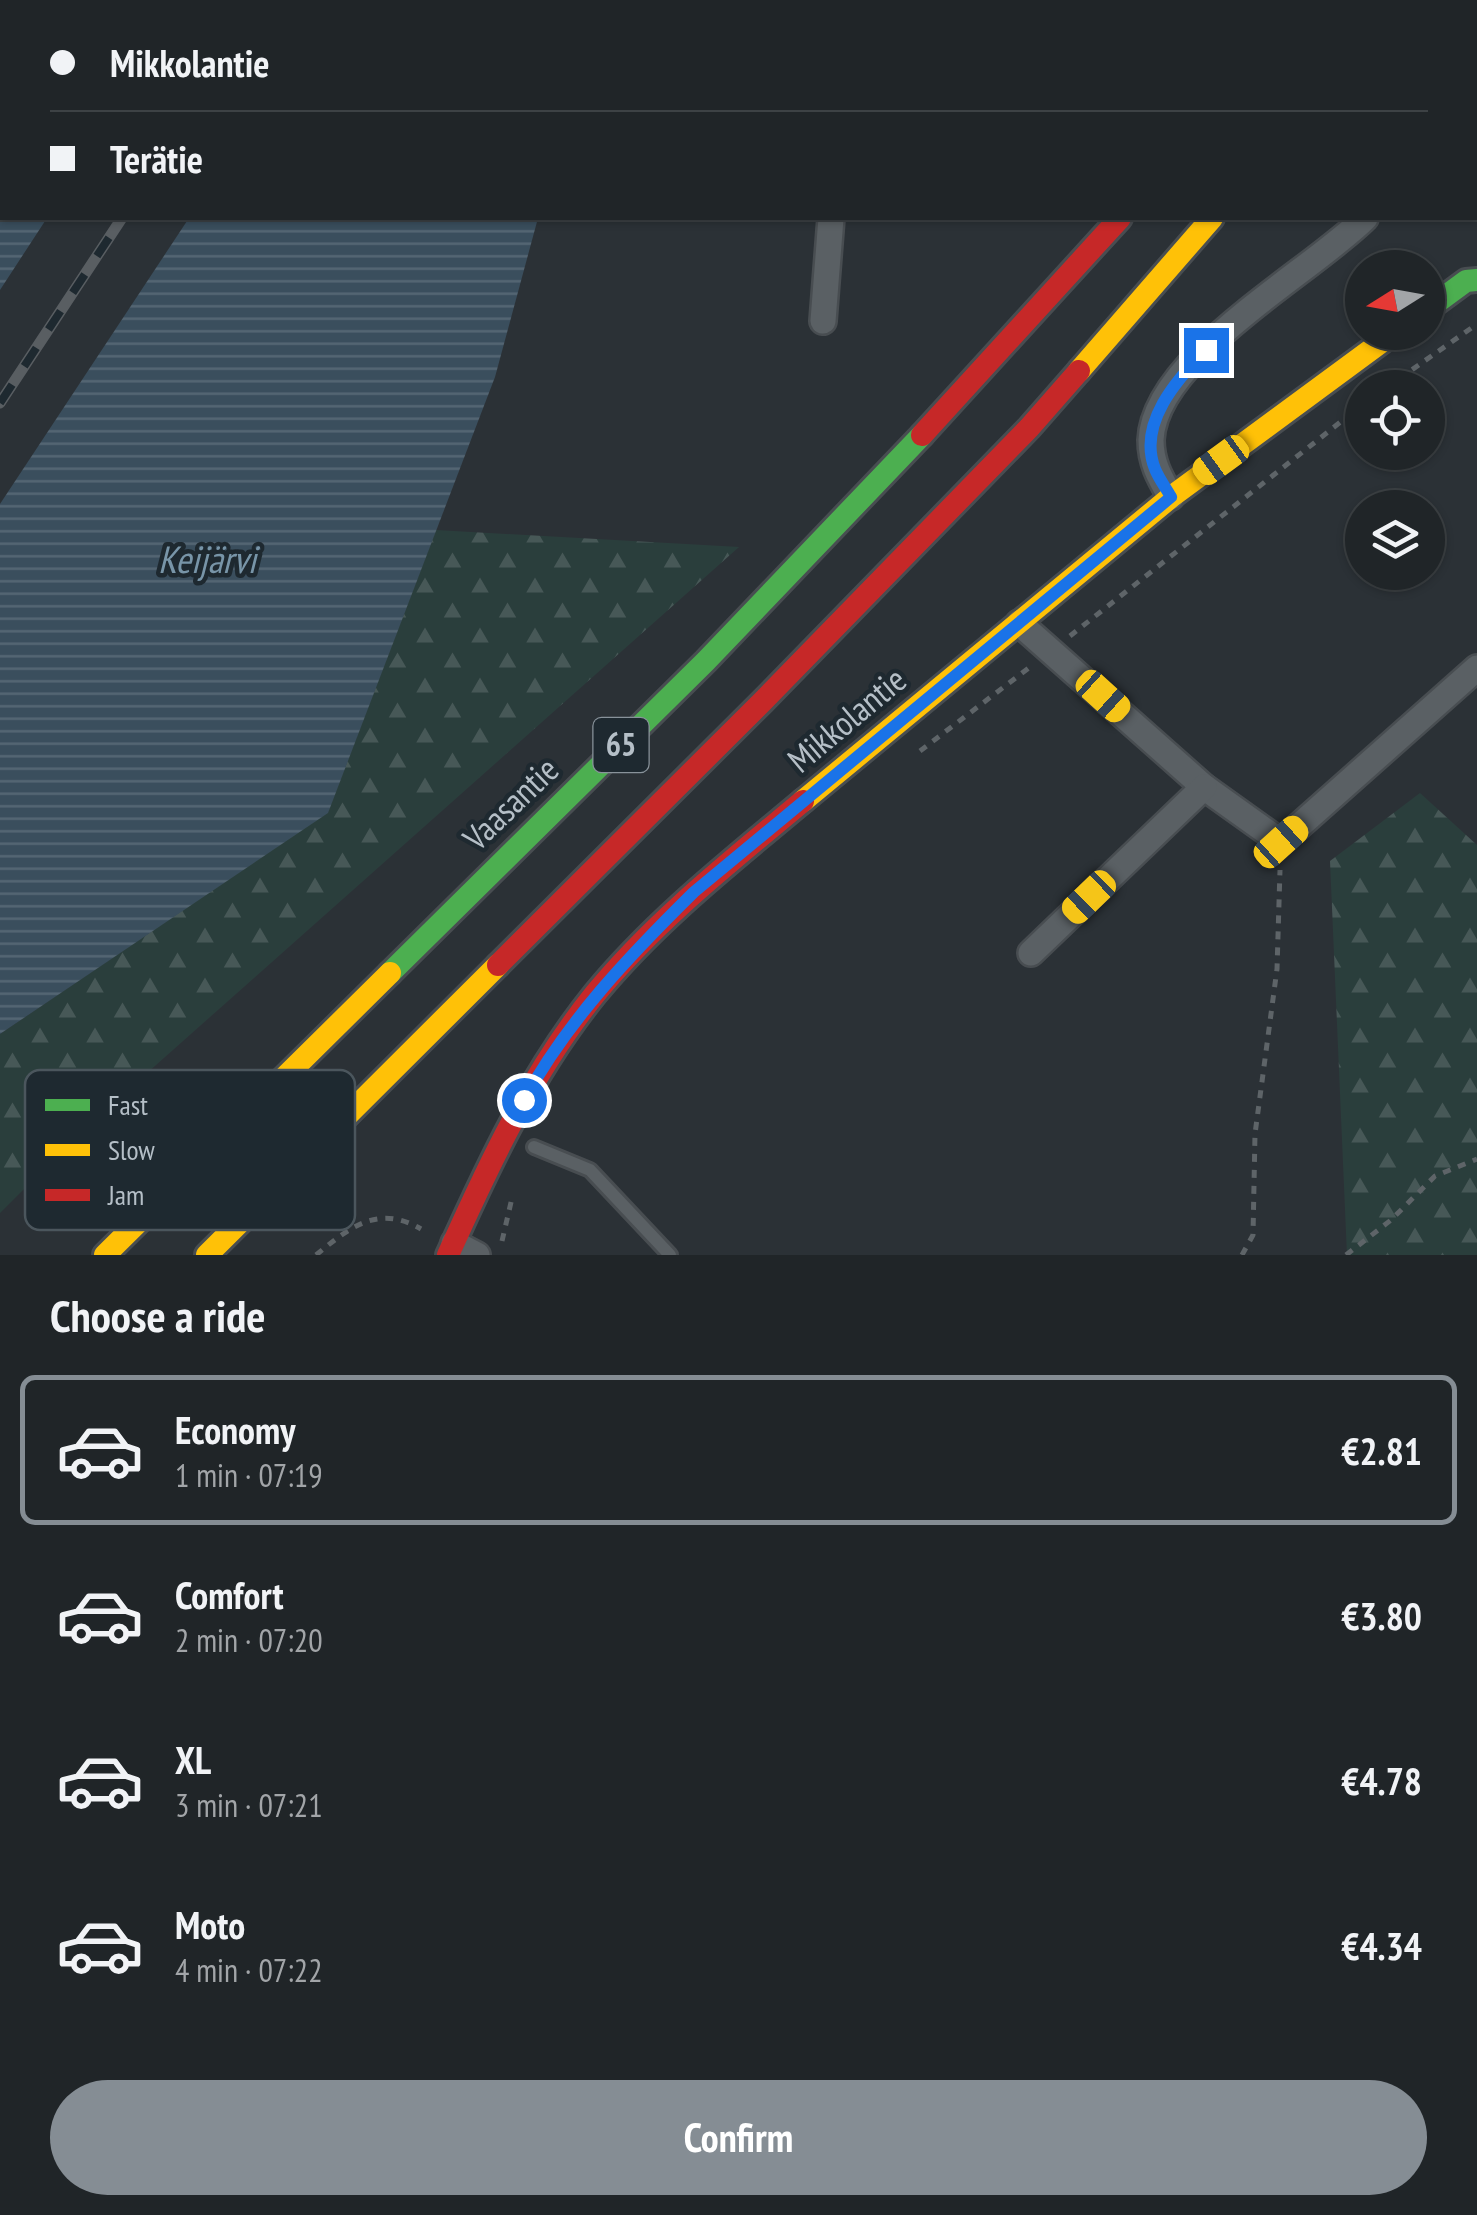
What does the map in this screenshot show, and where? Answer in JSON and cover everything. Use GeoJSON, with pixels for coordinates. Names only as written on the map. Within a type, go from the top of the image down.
{"type":"FeatureCollection","features":[{"type":"Feature","properties":{"kind":"main road","name":"Vaasantie"},"geometry":{"type":"LineString","coordinates":[[292,1070],[706,661],[966,389],[1118,220]]}},
{"type":"Feature","properties":{"kind":"main road","name":"65"},"geometry":{"type":"LineString","coordinates":[[355,1107],[763,701],[1029,428],[1210,220]]}},
{"type":"Feature","properties":{"kind":"main road"},"geometry":{"type":"LineString","coordinates":[[1445,296],[1466,281],[1477,280]]}},
{"type":"Feature","properties":{"kind":"main road","name":"Mikkolantie"},"geometry":{"type":"LineString","coordinates":[[451,1249],[480,1182],[539,1073],[618,968],[694,892],[1171,497],[1371,350]]}},
{"type":"Feature","properties":{"kind":"main road","name":"Vaasantie"},"geometry":{"type":"LineString","coordinates":[[105,1255],[130,1230]]}},
{"type":"Feature","properties":{"kind":"main road","name":"65"},"geometry":{"type":"LineString","coordinates":[[206,1255],[231,1230]]}},
{"type":"Feature","properties":{"kind":"street"},"geometry":{"type":"LineString","coordinates":[[823,321],[830,220]]}},
{"type":"Feature","properties":{"kind":"street"},"geometry":{"type":"LineString","coordinates":[[1171,497],[1154,467],[1151,436],[1180,376],[1233,324],[1363,220]]}},
{"type":"Feature","properties":{"kind":"street"},"geometry":{"type":"LineString","coordinates":[[1019,623],[1204,787],[1281,842],[1477,668]]}},
{"type":"Feature","properties":{"kind":"street"},"geometry":{"type":"LineString","coordinates":[[1031,952],[1204,787]]}},
{"type":"Feature","properties":{"kind":"street"},"geometry":{"type":"LineString","coordinates":[[451,1249],[478,1255]]}},
{"type":"Feature","properties":{"kind":"lane"},"geometry":{"type":"LineString","coordinates":[[534,1148],[590,1170],[670,1255]]}},
{"type":"Feature","properties":{"kind":"path"},"geometry":{"type":"LineString","coordinates":[[1412,370],[1477,324]]}},
{"type":"Feature","properties":{"kind":"path"},"geometry":{"type":"LineString","coordinates":[[914,756],[1345,418]]}},
{"type":"Feature","properties":{"kind":"path"},"geometry":{"type":"LineString","coordinates":[[1242,1255],[1253,1235],[1254,1134],[1277,969],[1281,842]]}},
{"type":"Feature","properties":{"kind":"path"},"geometry":{"type":"LineString","coordinates":[[1346,1255],[1391,1220],[1436,1176],[1477,1159]]}},
{"type":"Feature","properties":{"kind":"path"},"geometry":{"type":"LineString","coordinates":[[498,1255],[513,1196]]}},
{"type":"Feature","properties":{"kind":"path"},"geometry":{"type":"LineString","coordinates":[[355,1225],[404,1219],[422,1230]]}},
{"type":"Feature","properties":{"kind":"path"},"geometry":{"type":"LineString","coordinates":[[316,1255],[346,1230]]}},
{"type":"Feature","properties":{"kind":"green space"},"geometry":{"type":"Polygon","coordinates":[[[436,530],[739,547],[150,1070],[25,1070],[25,1188],[0,1213],[0,1034],[328,812],[436,530]]]}},
{"type":"Feature","properties":{"kind":"green space"},"geometry":{"type":"Polygon","coordinates":[[[1420,793],[1477,845],[1477,1255],[1347,1255],[1330,861],[1420,793]]]}},
{"type":"Feature","properties":{"kind":"water"},"geometry":{"type":"Polygon","coordinates":[[[0,220],[46,220],[0,290],[0,220]]]}},
{"type":"Feature","properties":{"kind":"water","name":"Keijärvi"},"geometry":{"type":"Polygon","coordinates":[[[188,220],[537,220],[495,377],[328,813],[0,1034],[0,504],[188,220]]]}},
{"type":"Feature","properties":{"kind":"railway"},"geometry":{"type":"LineString","coordinates":[[0,403],[121,220]]}},
{"type":"Feature","properties":{"kind":"traffic: fast"},"geometry":{"type":"LineString","coordinates":[[1445,296],[1466,281],[1477,280]]}},
{"type":"Feature","properties":{"kind":"traffic: fast"},"geometry":{"type":"LineString","coordinates":[[390,973],[706,661],[922,435]]}},
{"type":"Feature","properties":{"kind":"traffic: slow"},"geometry":{"type":"LineString","coordinates":[[1079,371],[1210,220]]}},
{"type":"Feature","properties":{"kind":"traffic: slow"},"geometry":{"type":"LineString","coordinates":[[803,801],[1171,497],[1371,350]]}},
{"type":"Feature","properties":{"kind":"traffic: slow"},"geometry":{"type":"LineString","coordinates":[[355,1108],[498,965]]}},
{"type":"Feature","properties":{"kind":"traffic: slow"},"geometry":{"type":"LineString","coordinates":[[292,1070],[390,973]]}},
{"type":"Feature","properties":{"kind":"traffic: slow"},"geometry":{"type":"LineString","coordinates":[[105,1255],[130,1230]]}},
{"type":"Feature","properties":{"kind":"traffic: slow"},"geometry":{"type":"LineString","coordinates":[[207,1255],[232,1230]]}},
{"type":"Feature","properties":{"kind":"traffic: jam"},"geometry":{"type":"LineString","coordinates":[[922,435],[1118,220]]}},
{"type":"Feature","properties":{"kind":"traffic: jam"},"geometry":{"type":"LineString","coordinates":[[498,965],[763,701],[1029,428],[1079,371]]}},
{"type":"Feature","properties":{"kind":"traffic: jam"},"geometry":{"type":"LineString","coordinates":[[448,1255],[532,1087],[595,994],[668,917],[803,801]]}},
{"type":"Feature","properties":{"kind":"route"},"geometry":{"type":"LineString","coordinates":[[524,1100],[560,1040],[606,982],[694,892],[1171,497],[1154,467],[1151,436],[1171,388],[1206,350]]}}]}
